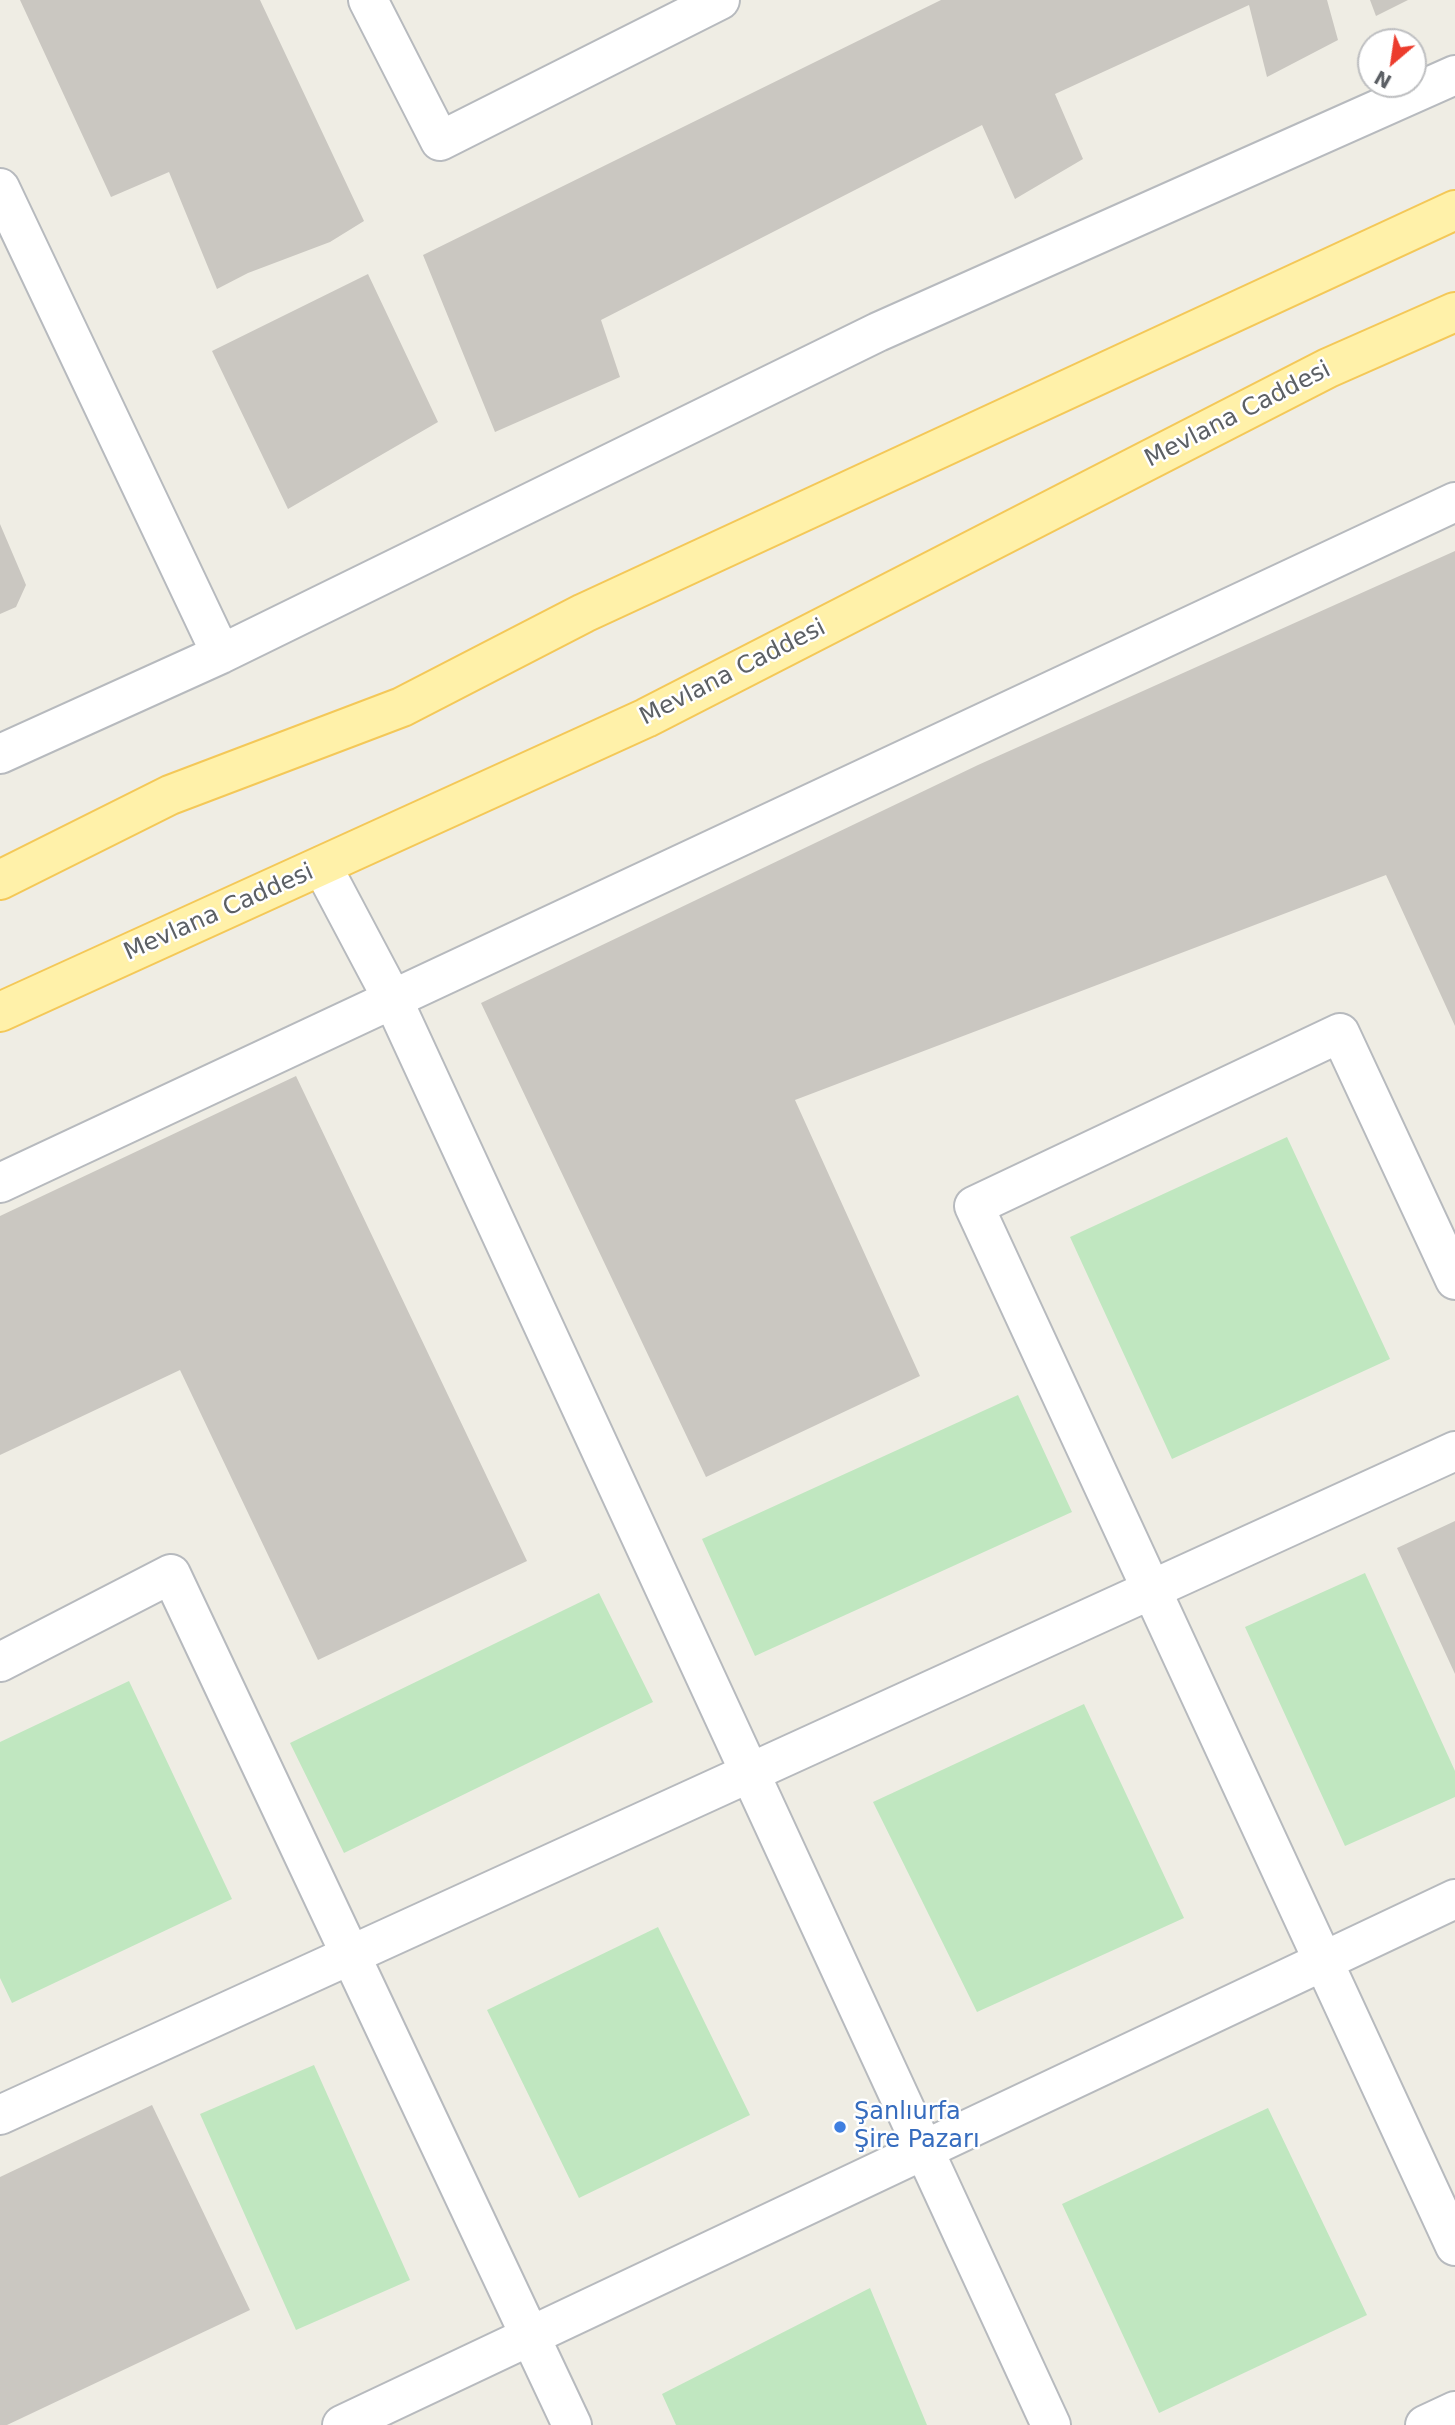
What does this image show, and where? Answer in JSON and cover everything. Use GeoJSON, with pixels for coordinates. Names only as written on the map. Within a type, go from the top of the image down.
{"type":"FeatureCollection","features":[{"type":"Feature","properties":{"kind":"main road"},"geometry":{"type":"LineString","coordinates":[[0,880],[170,795],[402,707],[583,613],[1455,210]]}},
{"type":"Feature","properties":{"kind":"main road","name":"Mevlana Caddesi"},"geometry":{"type":"LineString","coordinates":[[0,1012],[646,718],[1328,368],[1455,312]]}},
{"type":"Feature","properties":{"kind":"street"},"geometry":{"type":"LineString","coordinates":[[368,0],[440,141],[720,0]]}},
{"type":"Feature","properties":{"kind":"street"},"geometry":{"type":"LineString","coordinates":[[0,754],[221,654],[878,332],[1455,75]]}},
{"type":"Feature","properties":{"kind":"street"},"geometry":{"type":"LineString","coordinates":[[0,188],[221,654]]}},
{"type":"Feature","properties":{"kind":"street"},"geometry":{"type":"LineString","coordinates":[[0,1183],[1455,502]]}},
{"type":"Feature","properties":{"kind":"street"},"geometry":{"type":"LineString","coordinates":[[322,866],[393,1000],[1051,2425]]}},
{"type":"Feature","properties":{"kind":"street"},"geometry":{"type":"LineString","coordinates":[[1455,1280],[1340,1034],[974,1206],[1455,2246]]}},
{"type":"Feature","properties":{"kind":"street"},"geometry":{"type":"LineString","coordinates":[[0,2115],[1455,1451]]}},
{"type":"Feature","properties":{"kind":"street"},"geometry":{"type":"LineString","coordinates":[[0,1662],[171,1574],[572,2425]]}},
{"type":"Feature","properties":{"kind":"street"},"geometry":{"type":"LineString","coordinates":[[342,2425],[1455,1899]]}},
{"type":"Feature","properties":{"kind":"street"},"geometry":{"type":"LineString","coordinates":[[1425,2425],[1455,2410]]}},
{"type":"Feature","properties":{"kind":"green space"},"geometry":{"type":"Polygon","coordinates":[[[1287,1137],[1390,1359],[1172,1459],[1070,1237],[1287,1137]]]}},
{"type":"Feature","properties":{"kind":"green space"},"geometry":{"type":"Polygon","coordinates":[[[1018,1395],[1072,1512],[755,1656],[702,1539],[1018,1395]]]}},
{"type":"Feature","properties":{"kind":"green space"},"geometry":{"type":"Polygon","coordinates":[[[1365,1573],[1455,1771],[1455,1797],[1345,1846],[1245,1627],[1365,1573]]]}},
{"type":"Feature","properties":{"kind":"green space"},"geometry":{"type":"Polygon","coordinates":[[[599,1593],[653,1702],[344,1853],[290,1743],[599,1593]]]}},
{"type":"Feature","properties":{"kind":"green space"},"geometry":{"type":"Polygon","coordinates":[[[129,1681],[232,1899],[12,2003],[0,1978],[0,1742],[129,1681]]]}},
{"type":"Feature","properties":{"kind":"green space"},"geometry":{"type":"Polygon","coordinates":[[[1084,1704],[1184,1918],[977,2012],[873,1802],[1084,1704]]]}},
{"type":"Feature","properties":{"kind":"green space"},"geometry":{"type":"Polygon","coordinates":[[[658,1927],[750,2115],[579,2198],[487,2010],[658,1927]]]}},
{"type":"Feature","properties":{"kind":"green space"},"geometry":{"type":"Polygon","coordinates":[[[314,2065],[410,2280],[296,2330],[200,2114],[314,2065]]]}},
{"type":"Feature","properties":{"kind":"green space"},"geometry":{"type":"Polygon","coordinates":[[[1268,2108],[1367,2315],[1159,2413],[1062,2204],[1268,2108]]]}},
{"type":"Feature","properties":{"kind":"green space"},"geometry":{"type":"Polygon","coordinates":[[[870,2288],[927,2425],[676,2425],[662,2394],[870,2288]]]}},
{"type":"Feature","properties":{"kind":"building"},"geometry":{"type":"Polygon","coordinates":[[[20,0],[260,0],[364,221],[330,242],[248,273],[217,289],[169,172],[111,197],[20,0]]]}},
{"type":"Feature","properties":{"kind":"building"},"geometry":{"type":"Polygon","coordinates":[[[941,0],[1327,0],[1338,40],[1267,77],[1249,5],[1055,94],[1083,159],[1015,199],[982,125],[601,320],[620,377],[495,432],[423,255],[941,0]]]}},
{"type":"Feature","properties":{"kind":"building"},"geometry":{"type":"Polygon","coordinates":[[[1370,0],[1408,0],[1376,16],[1370,0]]]}},
{"type":"Feature","properties":{"kind":"building"},"geometry":{"type":"Polygon","coordinates":[[[368,274],[438,422],[288,509],[212,351],[368,274]]]}},
{"type":"Feature","properties":{"kind":"building"},"geometry":{"type":"Polygon","coordinates":[[[0,524],[26,585],[16,607],[0,614],[0,524]]]}},
{"type":"Feature","properties":{"kind":"building"},"geometry":{"type":"Polygon","coordinates":[[[1455,551],[1455,1026],[1386,875],[795,1100],[920,1376],[706,1477],[481,1003],[978,765],[1455,551]]]}},
{"type":"Feature","properties":{"kind":"building"},"geometry":{"type":"Polygon","coordinates":[[[296,1076],[527,1561],[318,1660],[180,1370],[0,1455],[0,1216],[296,1076]]]}},
{"type":"Feature","properties":{"kind":"building"},"geometry":{"type":"Polygon","coordinates":[[[1455,1521],[1455,1674],[1397,1548],[1455,1521]]]}},
{"type":"Feature","properties":{"kind":"building"},"geometry":{"type":"Polygon","coordinates":[[[152,2105],[250,2310],[7,2425],[0,2425],[0,2177],[152,2105]]]}},
{"type":"Feature","properties":{"kind":"place","name":"Şanlıurfa Şire Pazarı"},"geometry":{"type":"Point","coordinates":[840,2127]}}]}
